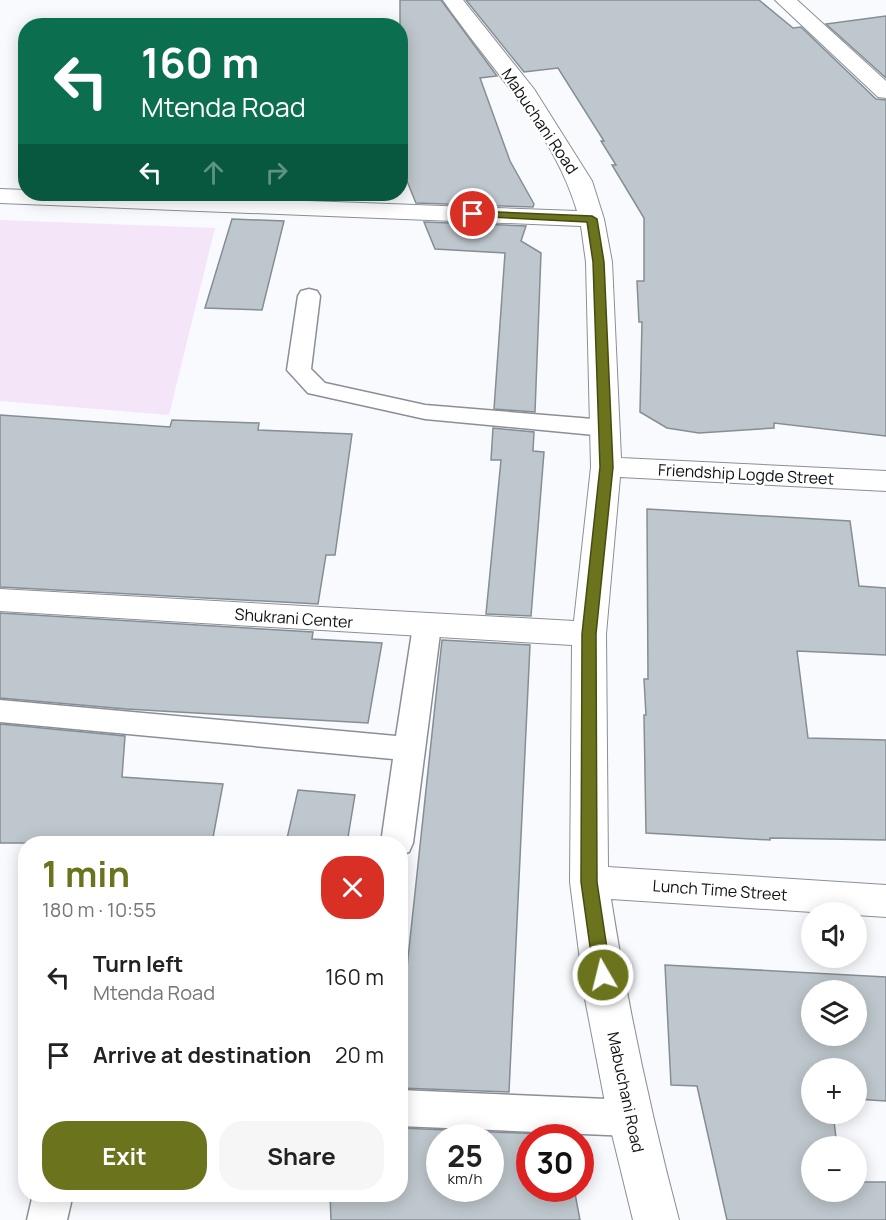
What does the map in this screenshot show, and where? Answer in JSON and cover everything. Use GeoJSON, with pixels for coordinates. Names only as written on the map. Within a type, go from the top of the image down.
{"type":"FeatureCollection","features":[{"type":"Feature","properties":{"kind":"street","name":"Mabuchani Road"},"geometry":{"type":"LineString","coordinates":[[453,0],[526,94],[580,181],[592,219],[598,262],[606,467],[589,634],[589,882],[606,999],[630,1118],[656,1220]]}},
{"type":"Feature","properties":{"kind":"street"},"geometry":{"type":"LineString","coordinates":[[785,0],[886,92]]}},
{"type":"Feature","properties":{"kind":"street"},"geometry":{"type":"LineString","coordinates":[[0,196],[18,197]]}},
{"type":"Feature","properties":{"kind":"street"},"geometry":{"type":"LineString","coordinates":[[129,201],[592,219]]}},
{"type":"Feature","properties":{"kind":"street","name":"Friendship Logde Street"},"geometry":{"type":"LineString","coordinates":[[606,467],[886,481]]}},
{"type":"Feature","properties":{"kind":"street","name":"Shukrani Center"},"geometry":{"type":"LineString","coordinates":[[0,600],[589,634]]}},
{"type":"Feature","properties":{"kind":"street","name":"Lunch Time Street"},"geometry":{"type":"LineString","coordinates":[[589,882],[886,901]]}},
{"type":"Feature","properties":{"kind":"lane"},"geometry":{"type":"LineString","coordinates":[[309,296],[299,370],[317,388],[425,412],[605,428]]}},
{"type":"Feature","properties":{"kind":"lane"},"geometry":{"type":"LineString","coordinates":[[398,836],[427,626]]}},
{"type":"Feature","properties":{"kind":"lane"},"geometry":{"type":"LineString","coordinates":[[0,711],[411,749]]}},
{"type":"Feature","properties":{"kind":"lane"},"geometry":{"type":"LineString","coordinates":[[408,1108],[630,1118]]}},
{"type":"Feature","properties":{"kind":"lane"},"geometry":{"type":"LineString","coordinates":[[47,1220],[51,1202]]}},
{"type":"Feature","properties":{"kind":"shaded area"},"geometry":{"type":"Polygon","coordinates":[[[0,220],[215,228],[169,415],[0,401],[0,220]]]}},
{"type":"Feature","properties":{"kind":"building"},"geometry":{"type":"Polygon","coordinates":[[[400,0],[441,0],[497,76],[480,78],[510,161],[534,204],[533,207],[416,203],[408,184],[408,18],[400,18],[400,0]]]}},
{"type":"Feature","properties":{"kind":"building"},"geometry":{"type":"Polygon","coordinates":[[[466,0],[759,0],[793,28],[801,27],[876,99],[886,100],[886,436],[774,423],[774,428],[699,433],[667,428],[640,412],[642,322],[639,322],[637,281],[644,281],[644,218],[612,165],[616,165],[601,141],[604,141],[558,68],[524,72],[466,0]]]}},
{"type":"Feature","properties":{"kind":"building"},"geometry":{"type":"Polygon","coordinates":[[[886,16],[886,78],[826,24],[886,16]]]}},
{"type":"Feature","properties":{"kind":"building"},"geometry":{"type":"Polygon","coordinates":[[[232,219],[284,221],[262,310],[205,308],[232,219]]]}},
{"type":"Feature","properties":{"kind":"building"},"geometry":{"type":"Polygon","coordinates":[[[424,222],[526,226],[521,241],[541,253],[535,412],[494,409],[505,253],[435,249],[424,222]]]}},
{"type":"Feature","properties":{"kind":"building"},"geometry":{"type":"Polygon","coordinates":[[[0,415],[170,427],[172,420],[259,423],[258,430],[352,434],[335,555],[326,555],[318,604],[0,587],[0,415]]]}},
{"type":"Feature","properties":{"kind":"building"},"geometry":{"type":"Polygon","coordinates":[[[493,428],[534,432],[533,451],[544,452],[531,616],[486,614],[501,460],[491,460],[493,428]]]}},
{"type":"Feature","properties":{"kind":"building"},"geometry":{"type":"Polygon","coordinates":[[[647,509],[850,521],[859,586],[886,588],[886,655],[797,651],[808,738],[886,740],[886,840],[770,838],[770,840],[646,833],[644,679],[648,679],[647,509]]]}},
{"type":"Feature","properties":{"kind":"building"},"geometry":{"type":"Polygon","coordinates":[[[0,613],[313,632],[312,639],[382,643],[368,723],[126,709],[0,698],[0,613]]]}},
{"type":"Feature","properties":{"kind":"building"},"geometry":{"type":"Polygon","coordinates":[[[442,640],[530,645],[509,1092],[408,1088],[408,958],[442,640]]]}},
{"type":"Feature","properties":{"kind":"building"},"geometry":{"type":"Polygon","coordinates":[[[0,724],[125,736],[122,777],[223,784],[213,836],[18,836],[18,843],[0,843],[0,724]]]}},
{"type":"Feature","properties":{"kind":"building"},"geometry":{"type":"Polygon","coordinates":[[[298,790],[355,795],[348,836],[288,836],[298,790]]]}},
{"type":"Feature","properties":{"kind":"building"},"geometry":{"type":"Polygon","coordinates":[[[665,965],[886,977],[886,1101],[867,1100],[867,1058],[801,1058],[801,1124],[834,1124],[836,1136],[801,1136],[801,1202],[867,1202],[867,1182],[886,1182],[886,1220],[727,1220],[697,1086],[671,1085],[665,965]]]}},
{"type":"Feature","properties":{"kind":"building"},"geometry":{"type":"Polygon","coordinates":[[[408,1128],[426,1129],[426,1202],[504,1202],[504,1132],[516,1133],[516,1202],[577,1202],[580,1220],[331,1220],[330,1202],[408,1202],[408,1128]]]}},
{"type":"Feature","properties":{"kind":"route"},"geometry":{"type":"LineString","coordinates":[[473,214],[592,219],[598,262],[606,467],[589,634],[589,882],[603,975]]}}]}
